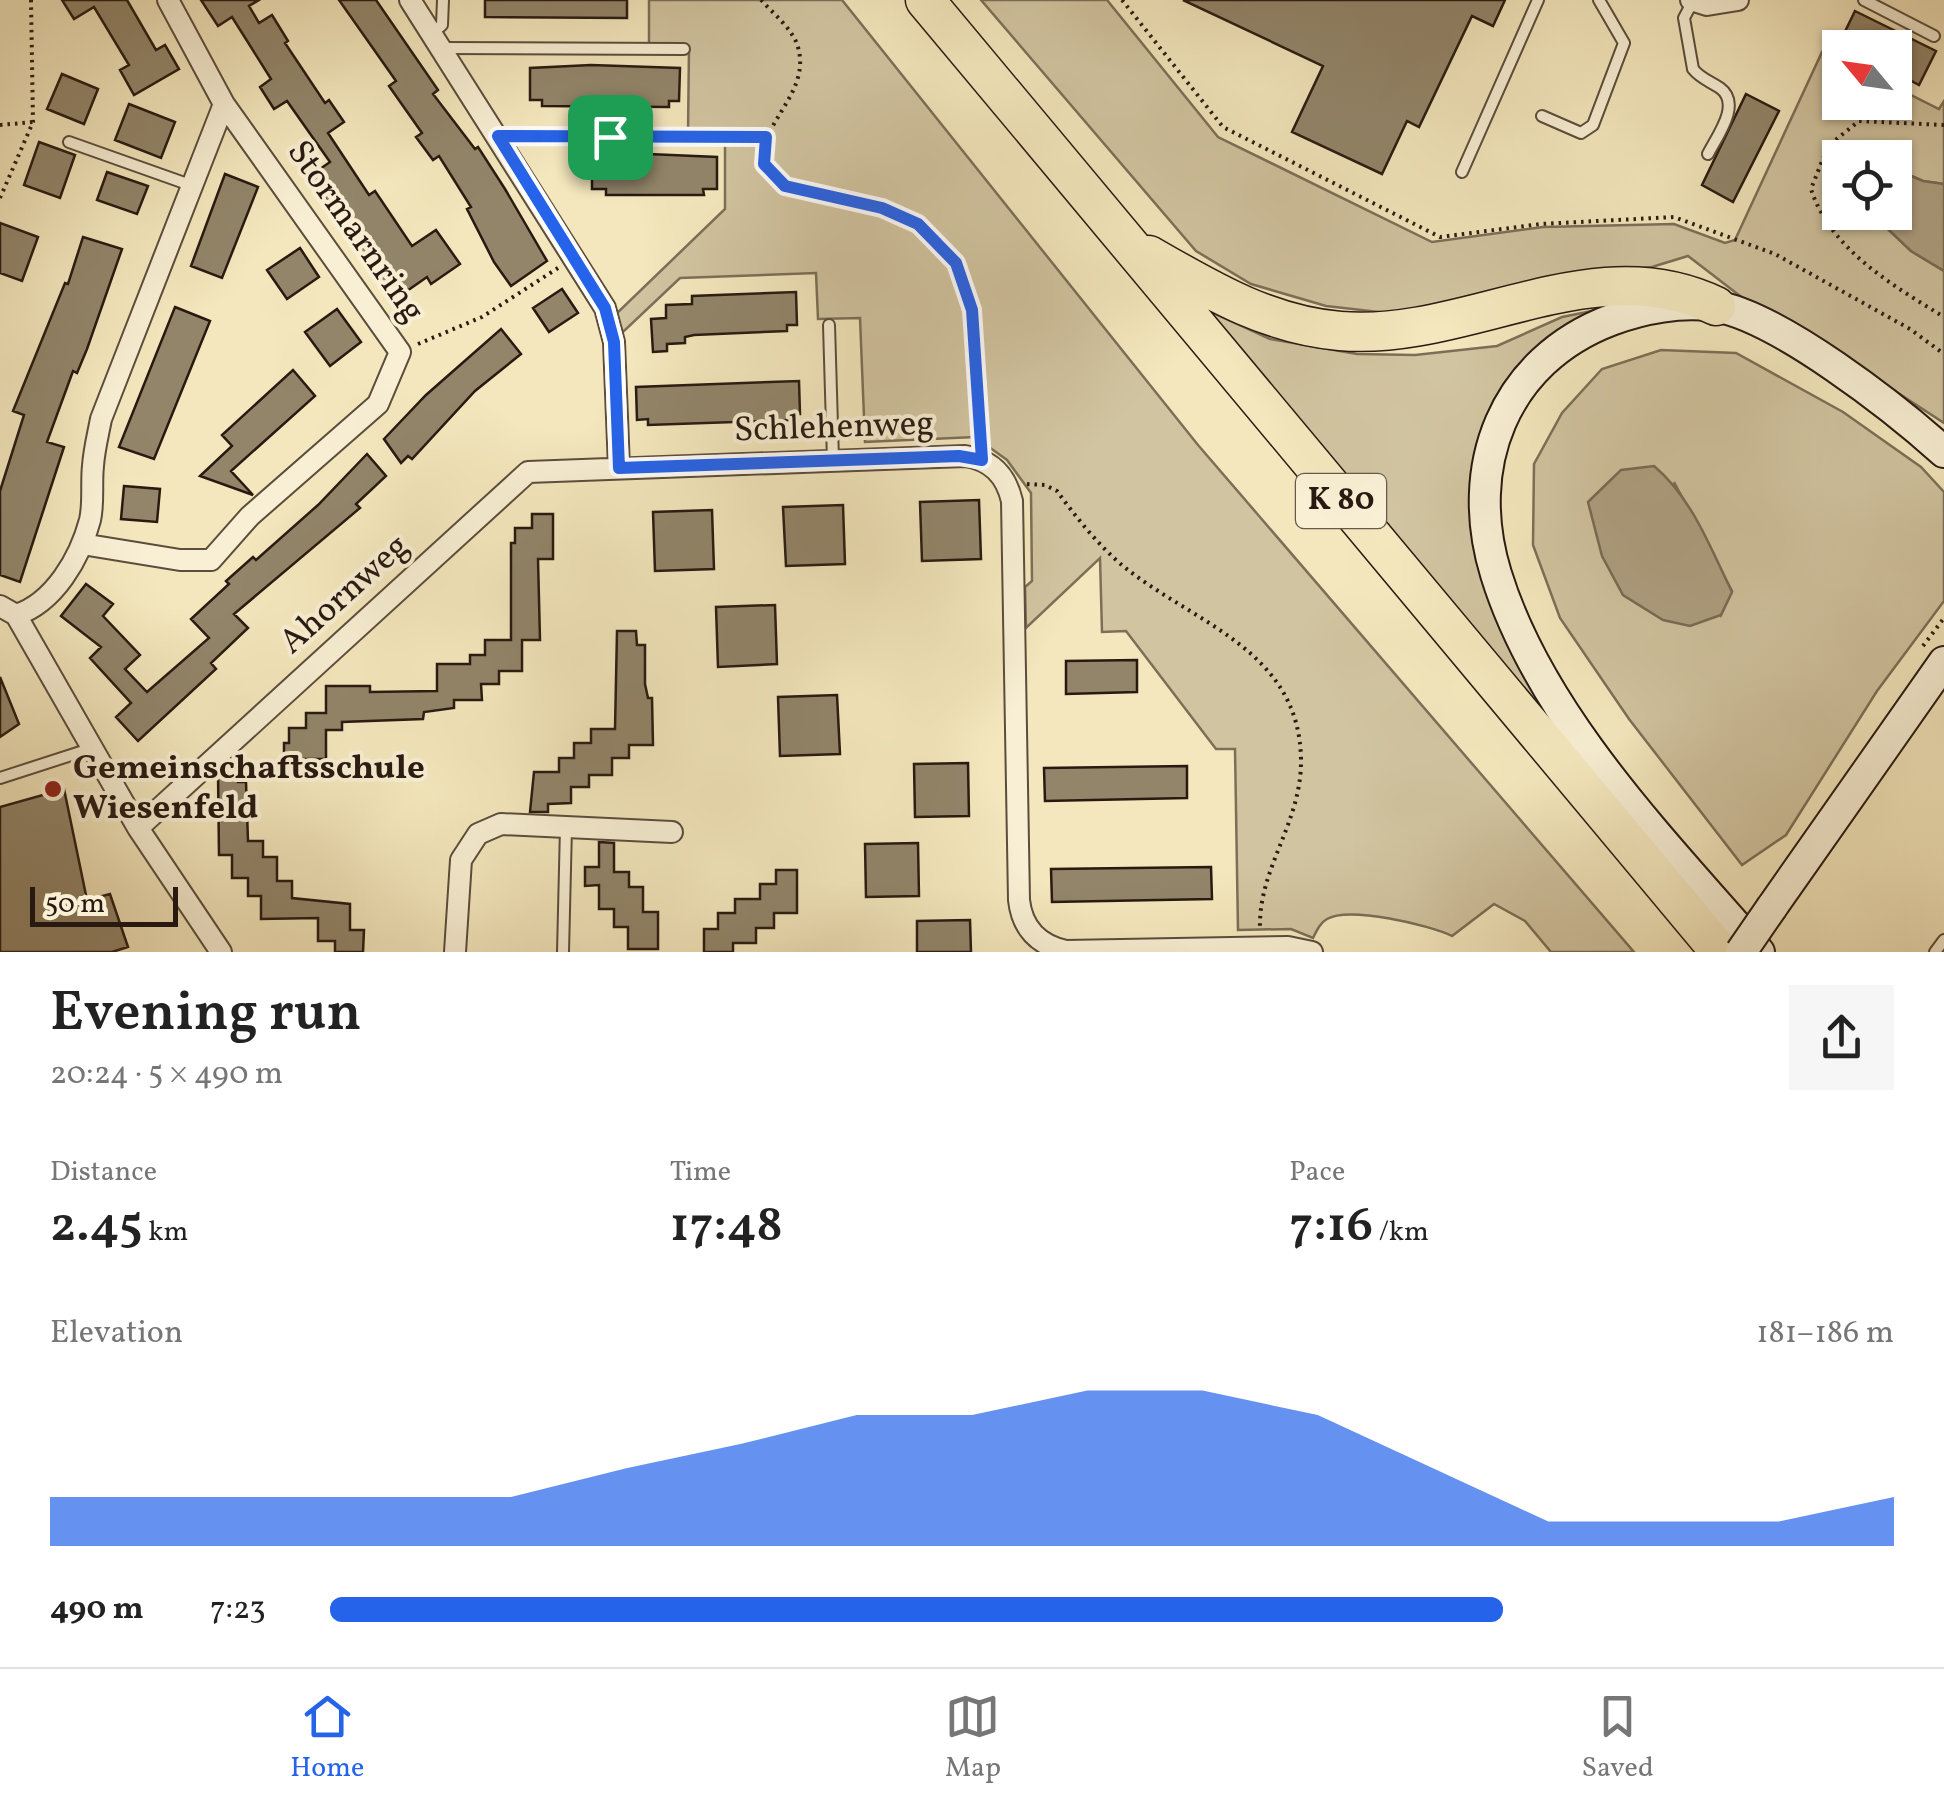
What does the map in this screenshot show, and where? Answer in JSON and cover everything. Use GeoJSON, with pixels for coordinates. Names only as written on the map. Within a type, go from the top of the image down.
{"type":"FeatureCollection","features":[{"type":"Feature","properties":{"kind":"highway","name":"K 80"},"geometry":{"type":"LineString","coordinates":[[926,0],[1720,952]]}},
{"type":"Feature","properties":{"kind":"highway"},"geometry":{"type":"LineString","coordinates":[[1127,242],[1243,306],[1285,321],[1338,331],[1421,328],[1553,294],[1611,285],[1666,289],[1716,306]]}},
{"type":"Feature","properties":{"kind":"main road"},"geometry":{"type":"LineString","coordinates":[[1758,952],[1624,795],[1567,714],[1512,619],[1487,536],[1486,464],[1496,433],[1525,380],[1569,340],[1632,312],[1682,305],[1716,306],[1804,348],[1913,424],[1944,452]]}},
{"type":"Feature","properties":{"kind":"main road"},"geometry":{"type":"LineString","coordinates":[[1913,424],[1944,440]]}},
{"type":"Feature","properties":{"kind":"main road"},"geometry":{"type":"LineString","coordinates":[[1741,952],[1944,662]]}},
{"type":"Feature","properties":{"kind":"street","name":"Stormarnring"},"geometry":{"type":"LineString","coordinates":[[82,544],[180,560],[211,560],[250,516],[378,404],[400,352],[224,104],[168,0]]}},
{"type":"Feature","properties":{"kind":"street"},"geometry":{"type":"LineString","coordinates":[[410,0],[601,300],[611,324],[619,468]]}},
{"type":"Feature","properties":{"kind":"street"},"geometry":{"type":"LineString","coordinates":[[1692,0],[1707,5],[1738,0]]}},
{"type":"Feature","properties":{"kind":"street"},"geometry":{"type":"LineString","coordinates":[[221,952],[138,828],[8,611],[36,609],[65,574],[82,544],[91,517],[93,463],[101,420],[224,104]]}},
{"type":"Feature","properties":{"kind":"street","name":"Schlehenweg"},"geometry":{"type":"LineString","coordinates":[[619,468],[965,456],[982,460],[1007,484]]}},
{"type":"Feature","properties":{"kind":"street","name":"Ahornweg"},"geometry":{"type":"LineString","coordinates":[[138,828],[528,472],[619,468]]}},
{"type":"Feature","properties":{"kind":"street"},"geometry":{"type":"LineString","coordinates":[[1007,484],[1012,506],[1018,900],[1026,926],[1041,942],[1066,950],[1294,947],[1312,952]]}},
{"type":"Feature","properties":{"kind":"street"},"geometry":{"type":"LineString","coordinates":[[455,952],[461,860],[478,834],[501,824],[672,832]]}},
{"type":"Feature","properties":{"kind":"lane"},"geometry":{"type":"LineString","coordinates":[[443,0],[443,20],[436,41],[684,49]]}},
{"type":"Feature","properties":{"kind":"lane"},"geometry":{"type":"LineString","coordinates":[[1462,172],[1538,0]]}},
{"type":"Feature","properties":{"kind":"lane"},"geometry":{"type":"LineString","coordinates":[[1542,116],[1580,132],[1593,124],[1624,54],[1622,37],[1600,0]]}},
{"type":"Feature","properties":{"kind":"lane"},"geometry":{"type":"LineString","coordinates":[[1692,0],[1684,18],[1693,69],[1720,88],[1729,102],[1729,112],[1708,154]]}},
{"type":"Feature","properties":{"kind":"lane"},"geometry":{"type":"LineString","coordinates":[[1864,0],[1934,36]]}},
{"type":"Feature","properties":{"kind":"lane"},"geometry":{"type":"LineString","coordinates":[[69,142],[194,186]]}},
{"type":"Feature","properties":{"kind":"lane"},"geometry":{"type":"LineString","coordinates":[[829,324],[833,460]]}},
{"type":"Feature","properties":{"kind":"lane"},"geometry":{"type":"LineString","coordinates":[[0,778],[93,748]]}},
{"type":"Feature","properties":{"kind":"lane"},"geometry":{"type":"LineString","coordinates":[[563,952],[566,828]]}},
{"type":"Feature","properties":{"kind":"lane"},"geometry":{"type":"LineString","coordinates":[[1935,952],[1944,940]]}},
{"type":"Feature","properties":{"kind":"path"},"geometry":{"type":"LineString","coordinates":[[0,198],[33,122],[31,0]]}},
{"type":"Feature","properties":{"kind":"path"},"geometry":{"type":"LineString","coordinates":[[762,0],[790,33],[798,49],[790,101],[766,137],[764,164],[776,180],[800,190],[901,216],[932,236],[956,263],[972,310],[982,460]]}},
{"type":"Feature","properties":{"kind":"path"},"geometry":{"type":"LineString","coordinates":[[1122,0],[1223,128],[1440,237],[1541,224],[1674,217],[1774,254],[1910,329],[1944,354]]}},
{"type":"Feature","properties":{"kind":"path"},"geometry":{"type":"LineString","coordinates":[[1944,126],[1859,121],[1828,146],[1810,189],[1819,215],[1843,242],[1886,281],[1944,316]]}},
{"type":"Feature","properties":{"kind":"path"},"geometry":{"type":"LineString","coordinates":[[0,125],[33,122]]}},
{"type":"Feature","properties":{"kind":"path"},"geometry":{"type":"LineString","coordinates":[[498,136],[766,137]]}},
{"type":"Feature","properties":{"kind":"path"},"geometry":{"type":"LineString","coordinates":[[400,352],[482,317],[574,258]]}},
{"type":"Feature","properties":{"kind":"path"},"geometry":{"type":"LineString","coordinates":[[1007,484],[1045,485],[1057,491],[1119,562],[1242,645],[1270,671],[1288,698],[1301,752],[1301,779],[1298,806],[1266,885],[1260,912],[1261,950]]}},
{"type":"Feature","properties":{"kind":"shaded area"},"geometry":{"type":"Polygon","coordinates":[[[649,0],[842,0],[1198,445],[1634,952],[1551,952],[1525,921],[1494,904],[1452,936],[1409,922],[1353,915],[1327,919],[1313,938],[1291,929],[1238,930],[1235,749],[1216,749],[1126,631],[1102,632],[1100,558],[1026,628],[1025,587],[1032,581],[1031,493],[1007,460],[975,437],[865,442],[860,318],[818,319],[816,273],[680,278],[623,332],[615,315],[725,209],[725,135],[688,134],[689,47],[649,46],[649,0]]]}},
{"type":"Feature","properties":{"kind":"shaded area"},"geometry":{"type":"Polygon","coordinates":[[[981,0],[1107,0],[1218,137],[1432,242],[1543,227],[1674,224],[1725,243],[1735,240],[1822,52],[1822,120],[1912,120],[1912,96],[1939,109],[1944,101],[1944,184],[1912,176],[1912,140],[1822,140],[1822,230],[1889,230],[1911,251],[1944,271],[1944,423],[1791,323],[1744,299],[1688,256],[1652,267],[1559,277],[1423,317],[1326,306],[1251,284],[1196,251],[981,0]]]}},
{"type":"Feature","properties":{"kind":"shaded area"},"geometry":{"type":"Polygon","coordinates":[[[1912,176],[1944,184],[1944,271],[1911,251],[1889,230],[1912,230],[1912,176]]]}},
{"type":"Feature","properties":{"kind":"shaded area"},"geometry":{"type":"Polygon","coordinates":[[[1632,303],[1487,423],[1472,476],[1471,518],[1484,568],[1522,673],[1594,783],[1194,304],[1270,339],[1357,354],[1415,355],[1497,346],[1562,317],[1632,303]]]}},
{"type":"Feature","properties":{"kind":"shaded area"},"geometry":{"type":"Polygon","coordinates":[[[1661,350],[1736,353],[1843,412],[1921,467],[1944,492],[1944,601],[1877,691],[1786,835],[1742,865],[1629,719],[1560,618],[1533,545],[1534,464],[1562,413],[1602,369],[1661,350]],[[1674,482],[1721,615],[1732,591],[1674,482]]]}},
{"type":"Feature","properties":{"kind":"shaded area"},"geometry":{"type":"Polygon","coordinates":[[[1654,466],[1690,508],[1732,592],[1721,615],[1690,626],[1663,620],[1623,595],[1602,556],[1588,502],[1621,470],[1654,466]]]}},
{"type":"Feature","properties":{"kind":"building"},"geometry":{"type":"Polygon","coordinates":[[[62,0],[127,0],[156,50],[165,45],[179,69],[134,95],[120,70],[129,65],[94,7],[74,19],[62,0]]]}},
{"type":"Feature","properties":{"kind":"building"},"geometry":{"type":"Polygon","coordinates":[[[201,0],[259,0],[249,6],[259,23],[272,15],[288,41],[285,43],[325,103],[329,100],[344,122],[328,133],[369,195],[375,191],[412,246],[436,230],[460,264],[431,284],[427,277],[394,300],[310,176],[330,162],[287,101],[274,109],[260,87],[271,79],[232,17],[218,26],[201,0]]]}},
{"type":"Feature","properties":{"kind":"building"},"geometry":{"type":"Polygon","coordinates":[[[339,0],[376,0],[438,90],[433,94],[475,149],[478,147],[547,261],[511,286],[467,209],[471,207],[439,156],[433,160],[416,137],[422,133],[389,86],[396,81],[339,0]]]}},
{"type":"Feature","properties":{"kind":"building"},"geometry":{"type":"Polygon","coordinates":[[[485,0],[627,0],[627,18],[485,17],[485,0]]]}},
{"type":"Feature","properties":{"kind":"building"},"geometry":{"type":"Polygon","coordinates":[[[1183,0],[1505,0],[1493,26],[1472,16],[1419,127],[1407,121],[1382,174],[1292,132],[1323,66],[1183,0]]]}},
{"type":"Feature","properties":{"kind":"building"},"geometry":{"type":"Polygon","coordinates":[[[1855,11],[1893,30],[1846,30],[1855,11]]]}},
{"type":"Feature","properties":{"kind":"building"},"geometry":{"type":"Polygon","coordinates":[[[1912,39],[1936,51],[1919,85],[1912,81],[1912,39]]]}},
{"type":"Feature","properties":{"kind":"building"},"geometry":{"type":"Polygon","coordinates":[[[530,68],[680,68],[679,101],[669,101],[669,107],[542,106],[542,100],[530,100],[530,68]]]}},
{"type":"Feature","properties":{"kind":"building"},"geometry":{"type":"Polygon","coordinates":[[[62,74],[98,89],[84,124],[47,109],[62,74]]]}},
{"type":"Feature","properties":{"kind":"building"},"geometry":{"type":"Polygon","coordinates":[[[1746,94],[1779,111],[1733,202],[1702,185],[1746,94]]]}},
{"type":"Feature","properties":{"kind":"building"},"geometry":{"type":"Polygon","coordinates":[[[129,104],[175,122],[161,158],[115,140],[129,104]]]}},
{"type":"Feature","properties":{"kind":"building"},"geometry":{"type":"Polygon","coordinates":[[[39,142],[75,155],[60,198],[24,185],[39,142]]]}},
{"type":"Feature","properties":{"kind":"building"},"geometry":{"type":"Polygon","coordinates":[[[625,153],[717,157],[717,189],[703,189],[704,195],[606,195],[606,189],[592,189],[592,156],[625,153]]]}},
{"type":"Feature","properties":{"kind":"building"},"geometry":{"type":"Polygon","coordinates":[[[107,172],[148,186],[137,214],[97,200],[107,172]]]}},
{"type":"Feature","properties":{"kind":"building"},"geometry":{"type":"Polygon","coordinates":[[[225,174],[258,187],[222,278],[191,266],[225,174]]]}},
{"type":"Feature","properties":{"kind":"building"},"geometry":{"type":"Polygon","coordinates":[[[0,223],[38,237],[22,281],[0,273],[0,223]]]}},
{"type":"Feature","properties":{"kind":"building"},"geometry":{"type":"Polygon","coordinates":[[[83,237],[122,249],[87,349],[77,373],[73,371],[47,442],[64,447],[20,582],[0,575],[0,491],[24,415],[13,411],[65,283],[68,284],[83,237]]]}},
{"type":"Feature","properties":{"kind":"building"},"geometry":{"type":"Polygon","coordinates":[[[300,248],[319,277],[287,299],[267,270],[300,248]]]}},
{"type":"Feature","properties":{"kind":"building"},"geometry":{"type":"Polygon","coordinates":[[[562,289],[578,313],[549,332],[533,308],[562,289]]]}},
{"type":"Feature","properties":{"kind":"building"},"geometry":{"type":"Polygon","coordinates":[[[796,292],[797,325],[787,325],[787,331],[694,335],[685,337],[685,343],[667,344],[667,351],[653,352],[651,319],[666,318],[666,305],[692,304],[692,296],[796,292]]]}},
{"type":"Feature","properties":{"kind":"building"},"geometry":{"type":"Polygon","coordinates":[[[175,307],[210,321],[154,459],[119,447],[175,307]]]}},
{"type":"Feature","properties":{"kind":"building"},"geometry":{"type":"Polygon","coordinates":[[[337,309],[361,342],[330,366],[305,332],[337,309]]]}},
{"type":"Feature","properties":{"kind":"building"},"geometry":{"type":"Polygon","coordinates":[[[501,329],[521,354],[475,391],[412,459],[408,456],[401,463],[384,439],[426,395],[501,329]]]}},
{"type":"Feature","properties":{"kind":"building"},"geometry":{"type":"Polygon","coordinates":[[[293,370],[315,396],[231,471],[253,495],[200,476],[232,446],[222,435],[293,370]]]}},
{"type":"Feature","properties":{"kind":"building"},"geometry":{"type":"Polygon","coordinates":[[[799,381],[800,414],[790,414],[790,420],[648,425],[648,419],[637,420],[636,387],[799,381]]]}},
{"type":"Feature","properties":{"kind":"building"},"geometry":{"type":"Polygon","coordinates":[[[367,454],[386,476],[356,504],[360,508],[234,614],[248,628],[211,663],[216,669],[138,741],[116,717],[131,703],[90,658],[101,647],[61,616],[86,584],[113,604],[103,616],[140,655],[125,669],[147,692],[209,638],[191,619],[229,584],[226,581],[318,505],[367,454]]]}},
{"type":"Feature","properties":{"kind":"building"},"geometry":{"type":"Polygon","coordinates":[[[124,486],[160,489],[157,522],[121,519],[124,486]]]}},
{"type":"Feature","properties":{"kind":"building"},"geometry":{"type":"Polygon","coordinates":[[[979,500],[981,559],[922,561],[920,502],[979,500]]]}},
{"type":"Feature","properties":{"kind":"building"},"geometry":{"type":"Polygon","coordinates":[[[843,505],[845,564],[786,566],[783,507],[843,505]]]}},
{"type":"Feature","properties":{"kind":"building"},"geometry":{"type":"Polygon","coordinates":[[[712,510],[714,569],[655,571],[653,512],[712,510]]]}},
{"type":"Feature","properties":{"kind":"building"},"geometry":{"type":"Polygon","coordinates":[[[532,514],[553,514],[553,559],[538,559],[540,640],[522,640],[522,671],[499,671],[499,684],[481,684],[482,700],[454,700],[454,708],[424,712],[423,719],[342,722],[342,730],[326,730],[326,759],[303,759],[303,772],[284,772],[284,743],[289,743],[289,728],[306,728],[306,713],[326,713],[326,686],[370,686],[370,692],[437,691],[437,664],[470,664],[470,655],[485,655],[485,640],[511,640],[511,543],[515,543],[515,528],[532,528],[532,514]]]}},
{"type":"Feature","properties":{"kind":"building"},"geometry":{"type":"Polygon","coordinates":[[[775,605],[777,664],[718,667],[716,607],[775,605]]]}},
{"type":"Feature","properties":{"kind":"building"},"geometry":{"type":"Polygon","coordinates":[[[617,631],[636,631],[637,645],[645,645],[645,684],[648,698],[652,698],[653,745],[629,745],[629,758],[612,758],[612,775],[589,775],[589,787],[571,787],[571,803],[548,804],[548,812],[530,812],[534,772],[559,772],[559,758],[574,758],[574,743],[591,743],[591,729],[615,729],[617,631]]]}},
{"type":"Feature","properties":{"kind":"building"},"geometry":{"type":"Polygon","coordinates":[[[1137,660],[1137,692],[1066,694],[1066,661],[1137,660]]]}},
{"type":"Feature","properties":{"kind":"building"},"geometry":{"type":"Polygon","coordinates":[[[0,677],[19,724],[0,737],[0,677]]]}},
{"type":"Feature","properties":{"kind":"building"},"geometry":{"type":"Polygon","coordinates":[[[837,695],[840,754],[780,756],[778,697],[837,695]]]}},
{"type":"Feature","properties":{"kind":"building"},"geometry":{"type":"Polygon","coordinates":[[[968,763],[969,816],[915,817],[914,764],[968,763]]]}},
{"type":"Feature","properties":{"kind":"building"},"geometry":{"type":"Polygon","coordinates":[[[1187,766],[1187,798],[1045,801],[1044,768],[1187,766]]]}},
{"type":"Feature","properties":{"kind":"building"},"geometry":{"type":"Polygon","coordinates":[[[224,768],[238,768],[238,782],[246,782],[248,841],[263,841],[263,857],[277,857],[277,881],[292,881],[292,898],[350,904],[350,930],[364,930],[363,952],[335,952],[335,941],[318,941],[318,918],[261,919],[261,896],[248,896],[248,878],[232,878],[232,855],[219,855],[218,773],[224,768]]]}},
{"type":"Feature","properties":{"kind":"building"},"geometry":{"type":"Polygon","coordinates":[[[64,789],[87,900],[110,894],[128,947],[112,952],[0,952],[0,807],[64,789]]]}},
{"type":"Feature","properties":{"kind":"building"},"geometry":{"type":"Polygon","coordinates":[[[599,842],[614,843],[614,872],[629,872],[629,887],[643,887],[643,912],[658,912],[658,949],[628,949],[628,927],[614,927],[614,909],[599,909],[599,885],[585,886],[585,867],[599,867],[599,842]]]}},
{"type":"Feature","properties":{"kind":"building"},"geometry":{"type":"Polygon","coordinates":[[[918,843],[919,896],[866,897],[865,844],[918,843]]]}},
{"type":"Feature","properties":{"kind":"building"},"geometry":{"type":"Polygon","coordinates":[[[1211,867],[1212,899],[1052,902],[1051,869],[1211,867]]]}},
{"type":"Feature","properties":{"kind":"building"},"geometry":{"type":"Polygon","coordinates":[[[776,870],[797,870],[797,913],[774,913],[774,928],[756,928],[756,943],[733,943],[733,952],[704,952],[704,929],[718,929],[718,913],[735,913],[735,899],[760,899],[760,884],[776,884],[776,870]]]}},
{"type":"Feature","properties":{"kind":"building"},"geometry":{"type":"Polygon","coordinates":[[[970,920],[971,952],[917,952],[917,921],[970,920]]]}},
{"type":"Feature","properties":{"kind":"place","name":"Gemeinschaftsschule Wiesenfeld"},"geometry":{"type":"Point","coordinates":[53,789]}},
{"type":"Feature","properties":{"kind":"route"},"geometry":{"type":"LineString","coordinates":[[498,136],[610,137],[766,137],[762,146],[764,164],[785,186],[882,208],[918,224],[932,236],[945,248],[966,281],[972,310],[982,460],[959,456],[619,468],[611,324],[596,292],[498,136]]}}]}
